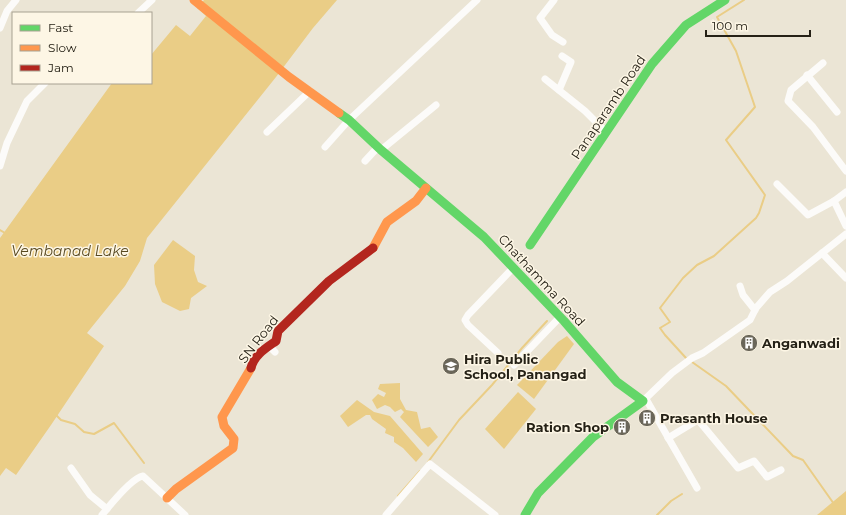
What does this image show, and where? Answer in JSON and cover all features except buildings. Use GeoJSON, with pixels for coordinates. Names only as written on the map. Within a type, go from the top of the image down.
{"type":"FeatureCollection","features":[{"type":"Feature","properties":{"kind":"street"},"geometry":{"type":"LineString","coordinates":[[0,28],[7,11],[16,0]]}},
{"type":"Feature","properties":{"kind":"street"},"geometry":{"type":"LineString","coordinates":[[139,12],[152,0]]}},
{"type":"Feature","properties":{"kind":"street","name":"Chathamma Road"},"geometry":{"type":"LineString","coordinates":[[195,0],[290,77],[349,120],[380,149],[484,237],[560,317],[617,382],[644,400]]}},
{"type":"Feature","properties":{"kind":"street"},"geometry":{"type":"LineString","coordinates":[[325,147],[349,120],[477,0]]}},
{"type":"Feature","properties":{"kind":"street"},"geometry":{"type":"LineString","coordinates":[[554,0],[540,18],[552,35],[563,42]]}},
{"type":"Feature","properties":{"kind":"street","name":"Panaparamb Road"},"geometry":{"type":"LineString","coordinates":[[530,245],[652,64],[686,25],[725,0]]}},
{"type":"Feature","properties":{"kind":"street"},"geometry":{"type":"LineString","coordinates":[[559,90],[571,62],[562,56]]}},
{"type":"Feature","properties":{"kind":"street"},"geometry":{"type":"LineString","coordinates":[[823,63],[790,90],[788,101],[813,127],[846,171]]}},
{"type":"Feature","properties":{"kind":"street"},"geometry":{"type":"LineString","coordinates":[[807,75],[837,112]]}},
{"type":"Feature","properties":{"kind":"street"},"geometry":{"type":"LineString","coordinates":[[545,79],[585,111],[606,132]]}},
{"type":"Feature","properties":{"kind":"street"},"geometry":{"type":"LineString","coordinates":[[0,166],[8,143],[27,101],[44,84]]}},
{"type":"Feature","properties":{"kind":"street"},"geometry":{"type":"LineString","coordinates":[[267,132],[310,91]]}},
{"type":"Feature","properties":{"kind":"street"},"geometry":{"type":"LineString","coordinates":[[365,162],[436,105]]}},
{"type":"Feature","properties":{"kind":"street"},"geometry":{"type":"LineString","coordinates":[[777,184],[808,215],[834,202],[846,192]]}},
{"type":"Feature","properties":{"kind":"street","name":"SN Road"},"geometry":{"type":"LineString","coordinates":[[169,497],[189,479],[224,456],[233,448],[235,443],[233,435],[224,426],[222,418],[252,364],[260,353],[272,349],[276,341],[278,331],[329,281],[372,250],[387,222],[416,201],[426,188]]}},
{"type":"Feature","properties":{"kind":"street"},"geometry":{"type":"LineString","coordinates":[[834,202],[846,226]]}},
{"type":"Feature","properties":{"kind":"street"},"geometry":{"type":"LineString","coordinates":[[525,515],[538,493],[593,437],[644,400],[692,358],[703,353],[750,320],[755,310],[770,292],[787,281],[846,234]]}},
{"type":"Feature","properties":{"kind":"street"},"geometry":{"type":"LineString","coordinates":[[822,253],[846,278]]}},
{"type":"Feature","properties":{"kind":"street"},"geometry":{"type":"LineString","coordinates":[[498,353],[468,325],[465,320],[468,315],[514,268]]}},
{"type":"Feature","properties":{"kind":"street"},"geometry":{"type":"LineString","coordinates":[[740,286],[744,295],[755,310]]}},
{"type":"Feature","properties":{"kind":"street"},"geometry":{"type":"LineString","coordinates":[[514,365],[560,317]]}},
{"type":"Feature","properties":{"kind":"street"},"geometry":{"type":"LineString","coordinates":[[644,400],[697,488]]}},
{"type":"Feature","properties":{"kind":"street"},"geometry":{"type":"LineString","coordinates":[[668,438],[696,421],[699,421],[738,468],[754,461],[767,477],[780,470]]}},
{"type":"Feature","properties":{"kind":"street"},"geometry":{"type":"LineString","coordinates":[[386,515],[430,464],[495,515]]}},
{"type":"Feature","properties":{"kind":"street"},"geometry":{"type":"LineString","coordinates":[[71,468],[104,512],[138,477],[143,476],[169,497],[185,515]]}},
{"type":"Feature","properties":{"kind":"water","name":"Vembanad Lake"},"geometry":{"type":"Polygon","coordinates":[[[204,0],[337,0],[313,28],[276,77],[147,238],[140,261],[125,286],[87,333],[104,346],[16,475],[6,468],[0,476],[0,238],[111,84],[152,84],[152,54],[176,25],[190,36],[206,16],[197,8],[204,0]]]}},
{"type":"Feature","properties":{"kind":"water"},"geometry":{"type":"Polygon","coordinates":[[[173,240],[195,256],[194,270],[198,282],[207,286],[191,298],[189,309],[180,311],[162,302],[155,284],[154,265],[173,240]]]}},
{"type":"Feature","properties":{"kind":"water"},"geometry":{"type":"Polygon","coordinates":[[[567,336],[574,344],[534,399],[517,385],[558,342],[567,336]]]}},
{"type":"Feature","properties":{"kind":"water"},"geometry":{"type":"Polygon","coordinates":[[[400,383],[400,399],[406,410],[417,412],[421,429],[430,427],[438,437],[428,447],[400,417],[404,412],[401,409],[395,412],[390,407],[385,405],[377,409],[372,400],[378,394],[384,397],[386,393],[378,389],[380,384],[400,383]]]}},
{"type":"Feature","properties":{"kind":"water"},"geometry":{"type":"Polygon","coordinates":[[[518,392],[536,409],[504,449],[485,429],[518,392]]]}},
{"type":"Feature","properties":{"kind":"water"},"geometry":{"type":"Polygon","coordinates":[[[357,400],[374,412],[390,416],[423,454],[416,462],[403,448],[394,442],[394,437],[385,433],[386,429],[372,419],[370,415],[366,415],[348,427],[340,416],[357,400]]]}},
{"type":"Feature","properties":{"kind":"water"},"geometry":{"type":"Polygon","coordinates":[[[846,491],[846,515],[817,515],[846,491]]]}},
{"type":"Feature","properties":{"kind":"waterway"},"geometry":{"type":"LineString","coordinates":[[686,358],[660,328],[670,322],[660,308],[683,278],[697,265],[714,256],[756,218],[765,195],[726,140],[755,107],[736,51],[717,17],[744,0]]}},
{"type":"Feature","properties":{"kind":"waterway"},"geometry":{"type":"LineString","coordinates":[[0,230],[5,233]]}},
{"type":"Feature","properties":{"kind":"waterway"},"geometry":{"type":"LineString","coordinates":[[428,462],[459,420],[492,385],[522,348],[547,321]]}},
{"type":"Feature","properties":{"kind":"waterway"},"geometry":{"type":"LineString","coordinates":[[692,362],[726,386],[793,456],[803,460],[834,504]]}},
{"type":"Feature","properties":{"kind":"waterway"},"geometry":{"type":"LineString","coordinates":[[56,415],[61,420],[75,424],[84,432],[94,434],[114,423],[144,463]]}},
{"type":"Feature","properties":{"kind":"waterway"},"geometry":{"type":"LineString","coordinates":[[398,496],[420,471]]}},
{"type":"Feature","properties":{"kind":"waterway"},"geometry":{"type":"LineString","coordinates":[[657,515],[671,501],[682,494]]}},
{"type":"Feature","properties":{"kind":"traffic: fast"},"geometry":{"type":"LineString","coordinates":[[530,245],[652,64],[686,25],[725,0]]}},
{"type":"Feature","properties":{"kind":"traffic: fast"},"geometry":{"type":"LineString","coordinates":[[339,113],[484,237],[564,321],[617,382],[643,401],[593,437],[538,493],[525,515]]}},
{"type":"Feature","properties":{"kind":"traffic: slow"},"geometry":{"type":"LineString","coordinates":[[194,0],[289,77],[339,113]]}},
{"type":"Feature","properties":{"kind":"traffic: slow"},"geometry":{"type":"LineString","coordinates":[[373,248],[387,222],[416,201],[426,188]]}},
{"type":"Feature","properties":{"kind":"traffic: slow"},"geometry":{"type":"LineString","coordinates":[[167,498],[176,489],[233,448],[234,439],[224,426],[222,417],[251,368]]}},
{"type":"Feature","properties":{"kind":"traffic: jam"},"geometry":{"type":"LineString","coordinates":[[251,368],[255,359],[264,349],[276,341],[278,331],[329,281],[373,248]]}},
{"type":"Feature","properties":{"kind":"place","name":"Anganwadi"},"geometry":{"type":"Point","coordinates":[749,343]}},
{"type":"Feature","properties":{"kind":"place","name":"Hira Public School, Panangad"},"geometry":{"type":"Point","coordinates":[451,366]}},
{"type":"Feature","properties":{"kind":"place","name":"Prasanth House"},"geometry":{"type":"Point","coordinates":[647,418]}},
{"type":"Feature","properties":{"kind":"place","name":"Ration Shop"},"geometry":{"type":"Point","coordinates":[622,427]}}]}
